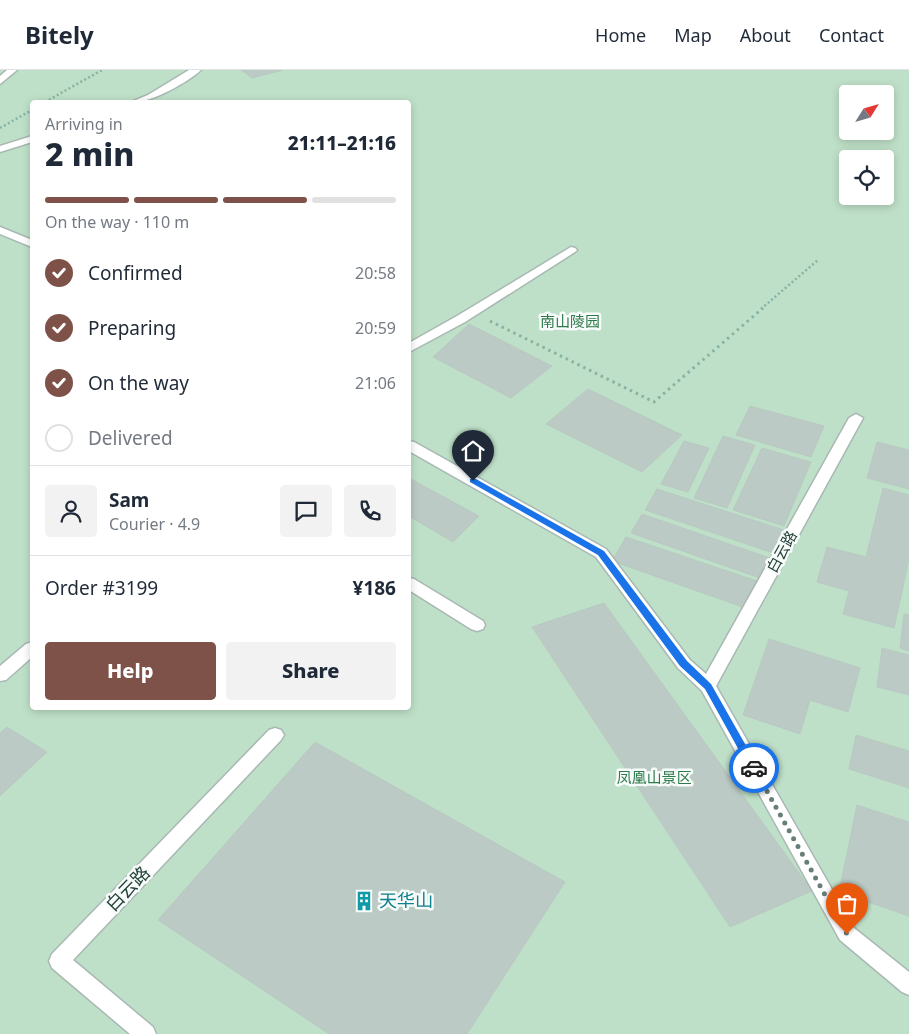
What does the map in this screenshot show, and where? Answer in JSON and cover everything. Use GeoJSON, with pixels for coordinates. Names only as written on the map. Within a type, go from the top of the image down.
{"type":"FeatureCollection","features":[{"type":"Feature","properties":{"kind":"street"},"geometry":{"type":"LineString","coordinates":[[0,81],[12,70]]}},
{"type":"Feature","properties":{"kind":"street"},"geometry":{"type":"LineString","coordinates":[[142,100],[151,97],[196,70]]}},
{"type":"Feature","properties":{"kind":"street"},"geometry":{"type":"LineString","coordinates":[[0,149],[30,140]]}},
{"type":"Feature","properties":{"kind":"street"},"geometry":{"type":"LineString","coordinates":[[0,230],[30,243]]}},
{"type":"Feature","properties":{"kind":"street"},"geometry":{"type":"LineString","coordinates":[[411,347],[472,312],[571,250]]}},
{"type":"Feature","properties":{"kind":"street","name":"白云路"},"geometry":{"type":"LineString","coordinates":[[708,686],[856,418]]}},
{"type":"Feature","properties":{"kind":"street"},"geometry":{"type":"LineString","coordinates":[[411,445],[601,553],[684,664],[708,686],[847,934],[909,985]]}},
{"type":"Feature","properties":{"kind":"street"},"geometry":{"type":"LineString","coordinates":[[411,585],[477,625]]}},
{"type":"Feature","properties":{"kind":"street"},"geometry":{"type":"LineString","coordinates":[[0,676],[30,650]]}},
{"type":"Feature","properties":{"kind":"street","name":"白云路"},"geometry":{"type":"LineString","coordinates":[[146,1034],[59,961],[275,736]]}},
{"type":"Feature","properties":{"kind":"path"},"geometry":{"type":"LineString","coordinates":[[49,100],[102,70]]}},
{"type":"Feature","properties":{"kind":"path"},"geometry":{"type":"LineString","coordinates":[[0,128],[30,111]]}},
{"type":"Feature","properties":{"kind":"path"},"geometry":{"type":"LineString","coordinates":[[472,312],[654,402],[818,260]]}},
{"type":"Feature","properties":{"kind":"green space","name":"凤凰山景区"},"geometry":{"type":"Polygon","coordinates":[[[0,70],[909,70],[909,1034],[0,1034],[0,70]]]}},
{"type":"Feature","properties":{"kind":"building"},"geometry":{"type":"Polygon","coordinates":[[[241,70],[283,70],[252,78],[241,70]]]}},
{"type":"Feature","properties":{"kind":"building"},"geometry":{"type":"Polygon","coordinates":[[[469,324],[552,366],[511,398],[433,357],[469,324]]]}},
{"type":"Feature","properties":{"kind":"building"},"geometry":{"type":"Polygon","coordinates":[[[588,389],[682,435],[642,472],[546,424],[588,389]]]}},
{"type":"Feature","properties":{"kind":"building"},"geometry":{"type":"Polygon","coordinates":[[[750,406],[824,426],[811,457],[736,435],[750,406]]]}},
{"type":"Feature","properties":{"kind":"building"},"geometry":{"type":"Polygon","coordinates":[[[723,436],[755,445],[727,508],[694,498],[723,436]]]}},
{"type":"Feature","properties":{"kind":"building"},"geometry":{"type":"Polygon","coordinates":[[[684,441],[709,448],[688,492],[661,484],[684,441]]]}},
{"type":"Feature","properties":{"kind":"building"},"geometry":{"type":"Polygon","coordinates":[[[877,442],[909,450],[909,489],[867,478],[877,442]]]}},
{"type":"Feature","properties":{"kind":"building"},"geometry":{"type":"Polygon","coordinates":[[[762,448],[811,462],[784,526],[733,510],[762,448]]]}},
{"type":"Feature","properties":{"kind":"building"},"geometry":{"type":"Polygon","coordinates":[[[411,479],[479,516],[453,542],[411,517],[411,479]]]}},
{"type":"Feature","properties":{"kind":"building"},"geometry":{"type":"Polygon","coordinates":[[[883,488],[909,495],[909,559],[894,628],[843,614],[849,591],[817,582],[827,547],[866,557],[883,488]]]}},
{"type":"Feature","properties":{"kind":"building"},"geometry":{"type":"Polygon","coordinates":[[[657,489],[784,530],[773,553],[645,510],[657,489]]]}},
{"type":"Feature","properties":{"kind":"building"},"geometry":{"type":"Polygon","coordinates":[[[642,514],[770,558],[760,578],[631,533],[642,514]]]}},
{"type":"Feature","properties":{"kind":"building"},"geometry":{"type":"Polygon","coordinates":[[[626,537],[763,583],[751,610],[612,561],[626,537]]]}},
{"type":"Feature","properties":{"kind":"building"},"geometry":{"type":"Polygon","coordinates":[[[604,603],[812,891],[730,927],[532,627],[604,603]]]}},
{"type":"Feature","properties":{"kind":"building"},"geometry":{"type":"Polygon","coordinates":[[[904,614],[909,615],[909,651],[900,648],[904,614]]]}},
{"type":"Feature","properties":{"kind":"building"},"geometry":{"type":"Polygon","coordinates":[[[769,639],[860,668],[848,712],[810,700],[800,734],[743,715],[769,639]]]}},
{"type":"Feature","properties":{"kind":"building"},"geometry":{"type":"Polygon","coordinates":[[[882,648],[909,655],[909,695],[877,687],[882,648]]]}},
{"type":"Feature","properties":{"kind":"building"},"geometry":{"type":"Polygon","coordinates":[[[7,727],[47,752],[0,796],[0,733],[7,727]]]}},
{"type":"Feature","properties":{"kind":"building"},"geometry":{"type":"Polygon","coordinates":[[[856,735],[909,751],[909,788],[849,769],[856,735]]]}},
{"type":"Feature","properties":{"kind":"building","name":"天华山"},"geometry":{"type":"Polygon","coordinates":[[[315,742],[565,882],[467,1034],[329,1034],[158,920],[315,742]]]}},
{"type":"Feature","properties":{"kind":"building"},"geometry":{"type":"Polygon","coordinates":[[[857,805],[909,822],[909,916],[839,892],[857,805]]]}},
{"type":"Feature","properties":{"kind":"way so far"},"geometry":{"type":"LineString","coordinates":[[754,768],[847,934]]}},
{"type":"Feature","properties":{"kind":"place","name":"天华山"},"geometry":{"type":"Point","coordinates":[364,901]}},
{"type":"Feature","properties":{"kind":"route"},"geometry":{"type":"LineString","coordinates":[[473,481],[601,553],[684,664],[708,686],[754,768]]}},
{"type":"Feature","properties":{"kind":"park label","name":"南山陵园"},"geometry":{"type":"Point","coordinates":[570,322]}}]}
